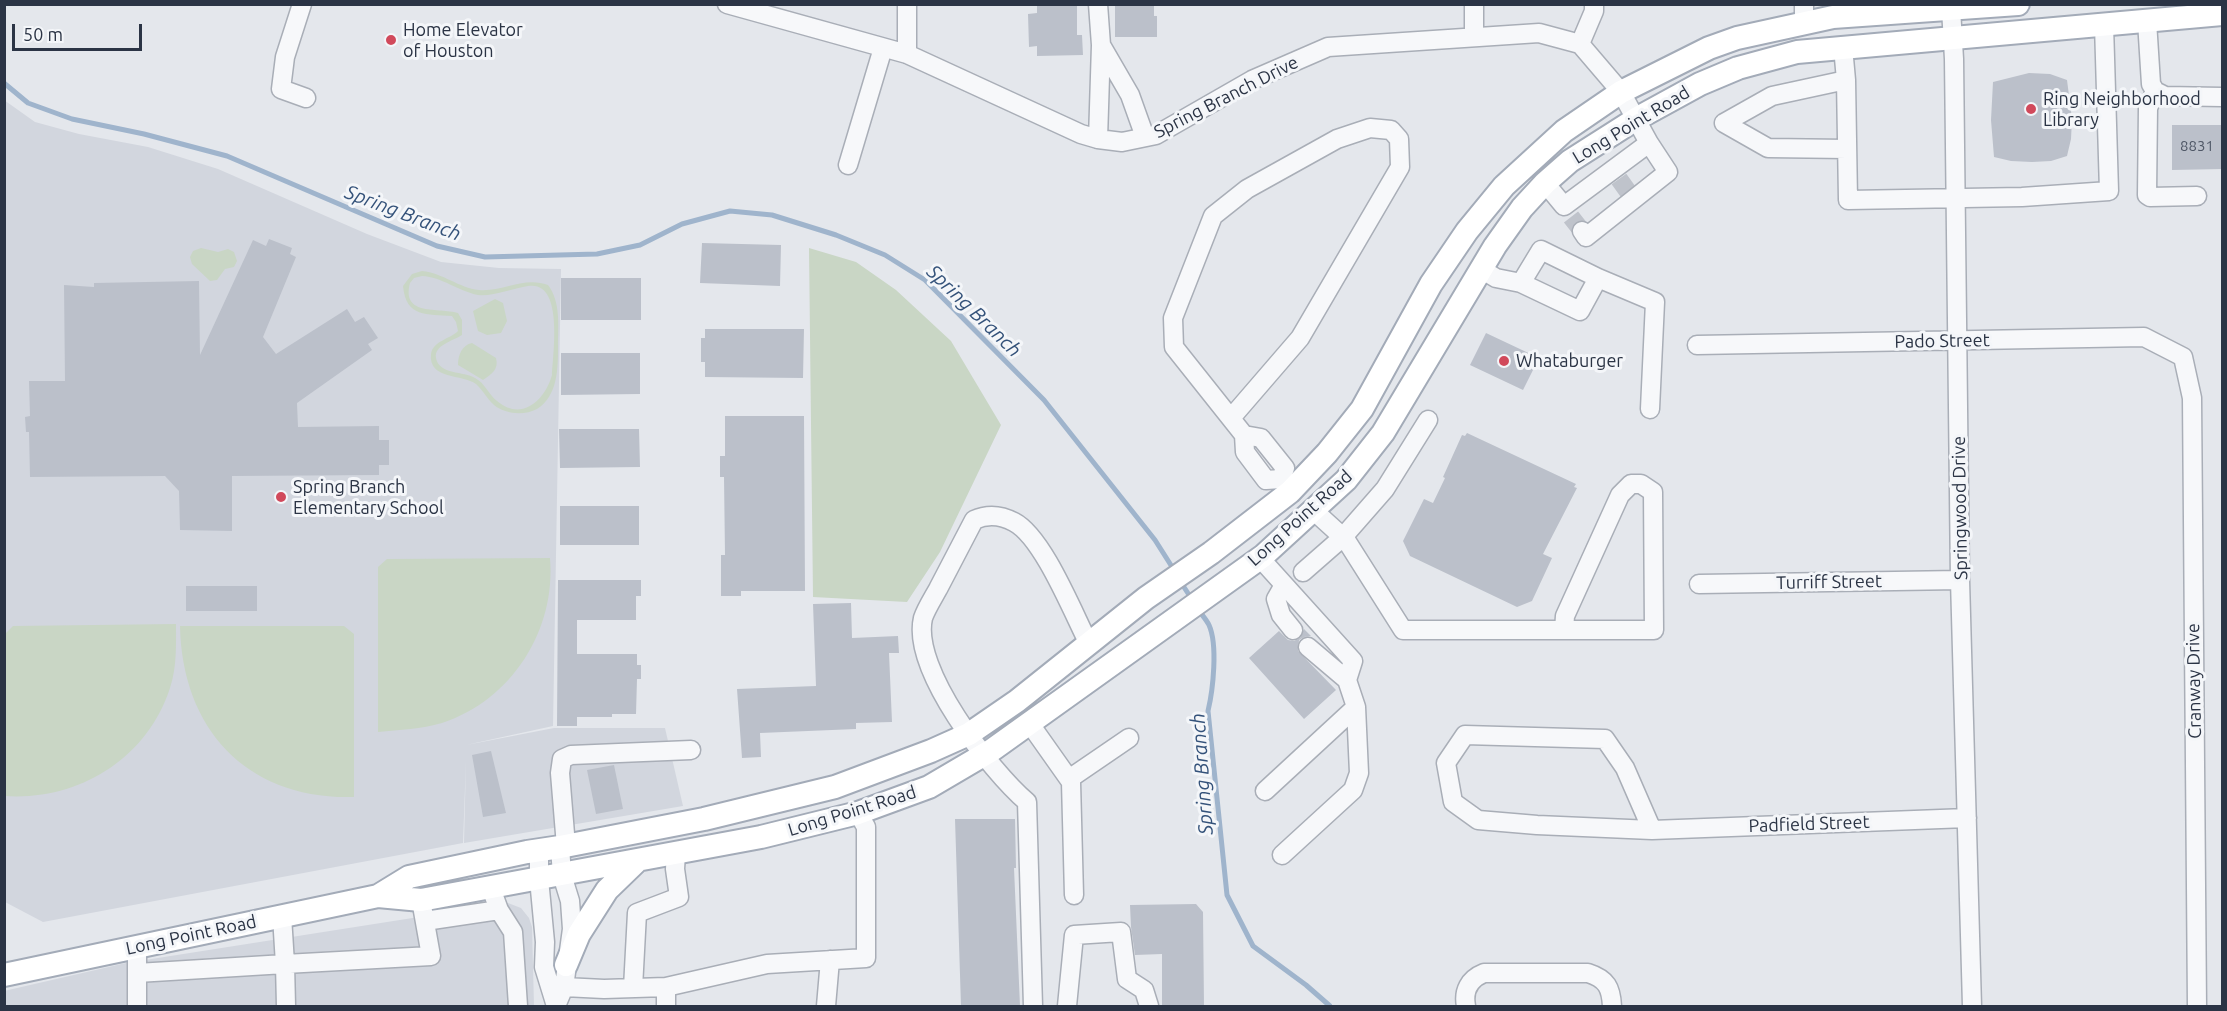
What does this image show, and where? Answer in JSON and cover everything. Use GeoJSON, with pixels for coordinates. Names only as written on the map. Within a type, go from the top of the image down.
{"type":"FeatureCollection","features":[{"type":"Feature","properties":{"kind":"main road","name":"Long Point Road"},"geometry":{"type":"LineString","coordinates":[[4,975],[378,896],[409,877],[704,819],[835,787],[931,751],[969,734],[1017,701],[1146,598],[1211,553],[1285,485],[1327,453],[1362,409],[1431,284],[1467,231],[1504,186],[1564,131],[1621,92],[1709,48],[1804,14],[1833,17],[1951,6],[2018,4]]}},
{"type":"Feature","properties":{"kind":"main road","name":"Long Point Road"},"geometry":{"type":"LineString","coordinates":[[378,896],[423,911],[491,888],[761,837],[858,813],[929,787],[983,755],[1030,724],[1260,558],[1346,480],[1383,434],[1480,269],[1522,208],[1570,161],[1671,98],[1738,68],[1797,52],[2223,14]]}},
{"type":"Feature","properties":{"kind":"main road"},"geometry":{"type":"LineString","coordinates":[[1285,485],[1313,510]]}},
{"type":"Feature","properties":{"kind":"main road"},"geometry":{"type":"LineString","coordinates":[[565,976],[579,934],[607,890],[637,861]]}},
{"type":"Feature","properties":{"kind":"street"},"geometry":{"type":"LineString","coordinates":[[302,4],[285,57],[281,89],[306,98]]}},
{"type":"Feature","properties":{"kind":"street","name":"Spring Branch Drive"},"geometry":{"type":"LineString","coordinates":[[727,4],[907,54],[1081,134],[1122,142],[1156,135],[1252,80],[1328,47],[1539,33],[1580,44]]}},
{"type":"Feature","properties":{"kind":"street"},"geometry":{"type":"LineString","coordinates":[[907,4],[907,54]]}},
{"type":"Feature","properties":{"kind":"street"},"geometry":{"type":"LineString","coordinates":[[1098,4],[1101,45],[1098,139]]}},
{"type":"Feature","properties":{"kind":"street"},"geometry":{"type":"LineString","coordinates":[[1474,4],[1474,37]]}},
{"type":"Feature","properties":{"kind":"street"},"geometry":{"type":"LineString","coordinates":[[1572,218],[1623,185],[1668,172],[1621,92],[1580,44],[1594,11],[1594,4]]}},
{"type":"Feature","properties":{"kind":"street","name":"Springwood Drive"},"geometry":{"type":"LineString","coordinates":[[1951,6],[1956,199],[1960,580],[1972,1006]]}},
{"type":"Feature","properties":{"kind":"street"},"geometry":{"type":"LineString","coordinates":[[2147,21],[2151,84],[2155,91],[2165,96],[2223,97]]}},
{"type":"Feature","properties":{"kind":"street"},"geometry":{"type":"LineString","coordinates":[[1843,47],[1846,80],[1848,200],[1956,199],[2109,191],[2104,25]]}},
{"type":"Feature","properties":{"kind":"street"},"geometry":{"type":"LineString","coordinates":[[1101,45],[1130,95],[1145,137]]}},
{"type":"Feature","properties":{"kind":"street"},"geometry":{"type":"LineString","coordinates":[[848,165],[884,48]]}},
{"type":"Feature","properties":{"kind":"street"},"geometry":{"type":"LineString","coordinates":[[1846,80],[1772,96],[1724,123],[1768,148],[1847,149]]}},
{"type":"Feature","properties":{"kind":"street"},"geometry":{"type":"LineString","coordinates":[[2155,91],[2148,108],[2147,195],[2150,197],[2197,196]]}},
{"type":"Feature","properties":{"kind":"street"},"geometry":{"type":"LineString","coordinates":[[1100,96],[1130,95]]}},
{"type":"Feature","properties":{"kind":"street"},"geometry":{"type":"LineString","coordinates":[[1231,418],[1300,338],[1400,166],[1399,139],[1392,130],[1370,128],[1337,139],[1247,189],[1213,216],[1173,318],[1174,347],[1244,435],[1245,452],[1266,480],[1285,485]]}},
{"type":"Feature","properties":{"kind":"street"},"geometry":{"type":"LineString","coordinates":[[1545,183],[1586,237],[1649,143]]}},
{"type":"Feature","properties":{"kind":"street"},"geometry":{"type":"LineString","coordinates":[[1521,283],[1541,250],[1598,278],[1655,302],[1650,409]]}},
{"type":"Feature","properties":{"kind":"street"},"geometry":{"type":"LineString","coordinates":[[1480,269],[1496,278],[1521,283],[1580,311],[1598,278]]}},
{"type":"Feature","properties":{"kind":"street","name":"Pado Street"},"geometry":{"type":"LineString","coordinates":[[1697,345],[2144,337],[2183,357]]}},
{"type":"Feature","properties":{"kind":"street","name":"Cranway Drive"},"geometry":{"type":"LineString","coordinates":[[2183,357],[2192,398],[2198,1006]]}},
{"type":"Feature","properties":{"kind":"street"},"geometry":{"type":"LineString","coordinates":[[1303,572],[1343,537],[1385,489],[1428,420]]}},
{"type":"Feature","properties":{"kind":"street"},"geometry":{"type":"LineString","coordinates":[[1313,510],[1343,537],[1403,630],[1564,630],[1654,630],[1653,492],[1641,483],[1631,484],[1620,495],[1564,616],[1564,630]]}},
{"type":"Feature","properties":{"kind":"street"},"geometry":{"type":"LineString","coordinates":[[1033,1006],[1026,802],[1007,785],[983,755],[939,690],[921,636],[924,617],[974,520],[982,516],[996,516],[1015,522],[1028,535],[1043,553],[1089,644]]}},
{"type":"Feature","properties":{"kind":"street"},"geometry":{"type":"LineString","coordinates":[[1260,558],[1353,660],[1347,680]]}},
{"type":"Feature","properties":{"kind":"street","name":"Turriff Street"},"geometry":{"type":"LineString","coordinates":[[1699,584],[1960,580]]}},
{"type":"Feature","properties":{"kind":"street"},"geometry":{"type":"LineString","coordinates":[[1284,585],[1276,599],[1281,615],[1293,630]]}},
{"type":"Feature","properties":{"kind":"street"},"geometry":{"type":"LineString","coordinates":[[1282,855],[1353,790],[1359,773],[1356,707],[1347,680],[1308,647]]}},
{"type":"Feature","properties":{"kind":"street"},"geometry":{"type":"LineString","coordinates":[[1265,791],[1356,707]]}},
{"type":"Feature","properties":{"kind":"street"},"geometry":{"type":"LineString","coordinates":[[1030,724],[1071,782],[1074,895]]}},
{"type":"Feature","properties":{"kind":"street","name":"Padfield Street"},"geometry":{"type":"LineString","coordinates":[[1652,830],[1625,768],[1605,739],[1465,735],[1446,763],[1453,802],[1478,820],[1652,830],[1967,818]]}},
{"type":"Feature","properties":{"kind":"street"},"geometry":{"type":"LineString","coordinates":[[1069,778],[1129,738]]}},
{"type":"Feature","properties":{"kind":"street"},"geometry":{"type":"LineString","coordinates":[[556,1006],[565,976],[572,930],[570,901],[555,848],[562,759],[571,755],[691,750]]}},
{"type":"Feature","properties":{"kind":"street"},"geometry":{"type":"LineString","coordinates":[[565,976],[603,989],[666,987],[767,964],[866,958],[866,827],[858,813]]}},
{"type":"Feature","properties":{"kind":"street"},"geometry":{"type":"LineString","coordinates":[[555,848],[539,879],[545,942],[544,967],[556,1006]]}},
{"type":"Feature","properties":{"kind":"street"},"geometry":{"type":"LineString","coordinates":[[633,988],[637,913],[679,897],[675,869],[676,853]]}},
{"type":"Feature","properties":{"kind":"street"},"geometry":{"type":"LineString","coordinates":[[491,888],[499,910],[513,932],[518,1006]]}},
{"type":"Feature","properties":{"kind":"street"},"geometry":{"type":"LineString","coordinates":[[137,973],[431,956],[423,911],[499,910]]}},
{"type":"Feature","properties":{"kind":"street"},"geometry":{"type":"LineString","coordinates":[[282,916],[286,1006]]}},
{"type":"Feature","properties":{"kind":"street"},"geometry":{"type":"LineString","coordinates":[[1066,1006],[1074,935],[1121,932],[1127,979],[1144,990],[1149,1006]]}},
{"type":"Feature","properties":{"kind":"street"},"geometry":{"type":"LineString","coordinates":[[137,946],[137,1006]]}},
{"type":"Feature","properties":{"kind":"street"},"geometry":{"type":"LineString","coordinates":[[826,1006],[830,960]]}},
{"type":"Feature","properties":{"kind":"street"},"geometry":{"type":"LineString","coordinates":[[1466,1006],[1465,994],[1468,986],[1475,977],[1484,973],[1588,973],[1604,980],[1609,986],[1612,1006]]}},
{"type":"Feature","properties":{"kind":"street"},"geometry":{"type":"LineString","coordinates":[[666,987],[666,1006]]}},
{"type":"Feature","properties":{"kind":"shaded area","name":"Spring Branch Elementary School"},"geometry":{"type":"Polygon","coordinates":[[[4,100],[35,122],[79,134],[148,147],[218,169],[367,234],[441,262],[499,268],[561,269],[553,726],[466,745],[554,728],[665,728],[683,806],[464,843],[466,760],[463,843],[43,922],[5,902],[4,100]]]}},
{"type":"Feature","properties":{"kind":"shaded area"},"geometry":{"type":"Polygon","coordinates":[[[508,903],[521,908],[529,918],[532,927],[534,1006],[5,1006],[4,991],[126,963],[508,903]]]}},
{"type":"Feature","properties":{"kind":"green space"},"geometry":{"type":"Polygon","coordinates":[[[201,248],[218,252],[228,249],[234,252],[237,261],[234,267],[225,269],[217,280],[210,281],[192,264],[190,257],[193,251],[201,248]]]}},
{"type":"Feature","properties":{"kind":"green space"},"geometry":{"type":"Polygon","coordinates":[[[809,248],[856,262],[896,290],[951,341],[1001,425],[940,552],[907,602],[813,597],[809,248]]]}},
{"type":"Feature","properties":{"kind":"green space"},"geometry":{"type":"Polygon","coordinates":[[[422,271],[430,272],[479,290],[497,289],[530,282],[548,285],[555,299],[558,314],[558,364],[553,389],[544,403],[537,409],[526,413],[504,410],[492,403],[476,384],[440,372],[435,368],[432,362],[432,350],[438,343],[458,331],[456,322],[452,316],[426,314],[413,309],[408,304],[403,286],[412,274],[422,271]],[[429,277],[414,278],[410,283],[411,301],[416,306],[458,313],[462,320],[462,335],[438,350],[436,358],[438,363],[447,370],[478,380],[494,398],[506,407],[524,409],[538,400],[544,393],[552,375],[554,320],[547,294],[539,287],[528,286],[496,294],[478,295],[429,277]]]}},
{"type":"Feature","properties":{"kind":"green space"},"geometry":{"type":"Polygon","coordinates":[[[495,299],[503,303],[507,321],[501,333],[487,335],[478,331],[473,311],[495,299]]]}},
{"type":"Feature","properties":{"kind":"green space"},"geometry":{"type":"Polygon","coordinates":[[[472,343],[496,358],[496,368],[483,380],[458,365],[461,351],[472,343]]]}},
{"type":"Feature","properties":{"kind":"green space"},"geometry":{"type":"Polygon","coordinates":[[[550,558],[550,585],[546,611],[537,636],[509,680],[489,698],[467,712],[442,723],[378,732],[378,567],[387,559],[550,558]]]}},
{"type":"Feature","properties":{"kind":"green space"},"geometry":{"type":"Polygon","coordinates":[[[176,624],[175,664],[170,688],[145,736],[127,755],[106,771],[83,783],[32,796],[5,796],[4,635],[13,626],[176,624]]]}},
{"type":"Feature","properties":{"kind":"green space"},"geometry":{"type":"Polygon","coordinates":[[[180,626],[344,626],[354,634],[354,797],[316,795],[282,786],[253,772],[228,752],[208,727],[193,697],[184,663],[180,626]]]}},
{"type":"Feature","properties":{"kind":"building"},"geometry":{"type":"Polygon","coordinates":[[[1037,4],[1077,4],[1077,35],[1082,35],[1083,55],[1037,56],[1037,46],[1029,47],[1028,14],[1037,13],[1037,4]]]}},
{"type":"Feature","properties":{"kind":"building"},"geometry":{"type":"Polygon","coordinates":[[[1115,4],[1154,4],[1154,16],[1157,16],[1157,37],[1115,37],[1115,4]]]}},
{"type":"Feature","properties":{"kind":"building","name":"Ring Neighborhood Library"},"geometry":{"type":"Polygon","coordinates":[[[2029,73],[2050,74],[2067,80],[2072,119],[2067,156],[2051,161],[2032,162],[1994,157],[1991,120],[1993,82],[2029,73]]]}},
{"type":"Feature","properties":{"kind":"building"},"geometry":{"type":"Polygon","coordinates":[[[2172,125],[2223,125],[2223,169],[2172,170],[2172,125]]]}},
{"type":"Feature","properties":{"kind":"building"},"geometry":{"type":"Polygon","coordinates":[[[269,239],[292,248],[290,254],[296,257],[263,337],[276,354],[347,309],[355,322],[364,317],[378,338],[368,344],[372,350],[297,403],[298,427],[379,426],[379,440],[389,440],[389,465],[379,465],[379,475],[232,476],[232,531],[180,530],[179,491],[165,476],[30,477],[29,432],[26,432],[25,417],[30,416],[29,381],[65,381],[64,285],[94,287],[94,283],[199,281],[200,355],[253,240],[266,246],[269,239]]]}},
{"type":"Feature","properties":{"kind":"building"},"geometry":{"type":"Polygon","coordinates":[[[702,243],[781,245],[780,286],[700,283],[702,243]]]}},
{"type":"Feature","properties":{"kind":"building"},"geometry":{"type":"Polygon","coordinates":[[[561,278],[641,278],[641,320],[561,320],[561,278]]]}},
{"type":"Feature","properties":{"kind":"building"},"geometry":{"type":"Polygon","coordinates":[[[705,329],[804,329],[803,378],[705,377],[705,362],[701,362],[701,338],[705,338],[705,329]]]}},
{"type":"Feature","properties":{"kind":"building","name":"Whataburger"},"geometry":{"type":"Polygon","coordinates":[[[1486,333],[1539,358],[1523,390],[1470,365],[1486,333]]]}},
{"type":"Feature","properties":{"kind":"building"},"geometry":{"type":"Polygon","coordinates":[[[561,353],[640,353],[640,394],[561,395],[561,353]]]}},
{"type":"Feature","properties":{"kind":"building"},"geometry":{"type":"Polygon","coordinates":[[[725,416],[804,416],[805,591],[741,591],[741,596],[721,596],[721,555],[725,555],[724,477],[720,477],[720,456],[725,456],[725,416]]]}},
{"type":"Feature","properties":{"kind":"building"},"geometry":{"type":"Polygon","coordinates":[[[559,429],[639,429],[640,467],[560,468],[559,429]]]}},
{"type":"Feature","properties":{"kind":"building"},"geometry":{"type":"Polygon","coordinates":[[[1467,433],[1576,484],[1574,487],[1577,488],[1543,554],[1552,558],[1532,601],[1517,607],[1410,556],[1403,541],[1424,499],[1433,503],[1462,435],[1465,436],[1467,433]]]}},
{"type":"Feature","properties":{"kind":"building"},"geometry":{"type":"Polygon","coordinates":[[[560,506],[639,506],[639,545],[560,545],[560,506]]]}},
{"type":"Feature","properties":{"kind":"building"},"geometry":{"type":"Polygon","coordinates":[[[558,580],[641,580],[641,596],[636,596],[636,620],[577,620],[577,654],[637,654],[637,665],[641,665],[641,679],[637,679],[636,714],[577,717],[577,726],[557,726],[558,580]]]}},
{"type":"Feature","properties":{"kind":"building"},"geometry":{"type":"Polygon","coordinates":[[[186,586],[257,586],[257,611],[186,611],[186,586]]]}},
{"type":"Feature","properties":{"kind":"building"},"geometry":{"type":"Polygon","coordinates":[[[851,603],[852,638],[898,636],[899,653],[889,653],[892,722],[856,723],[856,729],[760,733],[761,757],[742,758],[737,689],[816,686],[813,604],[851,603]]]}},
{"type":"Feature","properties":{"kind":"building"},"geometry":{"type":"Polygon","coordinates":[[[1304,629],[1311,636],[1299,640],[1298,651],[1336,690],[1304,719],[1249,658],[1279,631],[1288,640],[1294,641],[1300,638],[1304,629]]]}},
{"type":"Feature","properties":{"kind":"building"},"geometry":{"type":"Polygon","coordinates":[[[491,751],[506,813],[483,817],[472,755],[491,751]]]}},
{"type":"Feature","properties":{"kind":"building"},"geometry":{"type":"Polygon","coordinates":[[[614,765],[623,809],[596,814],[587,770],[614,765]]]}},
{"type":"Feature","properties":{"kind":"building"},"geometry":{"type":"Polygon","coordinates":[[[955,819],[1015,819],[1016,868],[1014,868],[1020,1006],[961,1006],[955,819]]]}},
{"type":"Feature","properties":{"kind":"building"},"geometry":{"type":"Polygon","coordinates":[[[1196,904],[1203,912],[1204,1006],[1162,1006],[1162,954],[1135,955],[1130,905],[1196,904]]]}},
{"type":"Feature","properties":{"kind":"waterway","name":"Spring Branch"},"geometry":{"type":"LineString","coordinates":[[4,83],[28,103],[72,119],[144,134],[227,156],[437,246],[485,257],[597,254],[640,245],[682,224],[730,211],[772,215],[836,235],[885,255],[925,280],[1044,400],[1155,540],[1174,570]]}},
{"type":"Feature","properties":{"kind":"waterway","name":"Spring Branch"},"geometry":{"type":"LineString","coordinates":[[1180,581],[1193,601]]}},
{"type":"Feature","properties":{"kind":"waterway","name":"Spring Branch"},"geometry":{"type":"LineString","coordinates":[[1198,609],[1212,634],[1213,680],[1208,711],[1227,895],[1253,946],[1306,985],[1330,1006]]}},
{"type":"Feature","properties":{"kind":"tunnel"},"geometry":{"type":"LineString","coordinates":[[1619,179],[1629,193]]}},
{"type":"Feature","properties":{"kind":"tunnel"},"geometry":{"type":"LineString","coordinates":[[1571,217],[1582,231]]}},
{"type":"Feature","properties":{"kind":"place","name":"Home Elevator of Houston"},"geometry":{"type":"Point","coordinates":[391,40]}},
{"type":"Feature","properties":{"kind":"place","name":"Ring Neighborhood Library"},"geometry":{"type":"Point","coordinates":[2031,109]}},
{"type":"Feature","properties":{"kind":"place","name":"Whataburger"},"geometry":{"type":"Point","coordinates":[1504,361]}},
{"type":"Feature","properties":{"kind":"place","name":"Spring Branch Elementary School"},"geometry":{"type":"Point","coordinates":[281,497]}}]}
